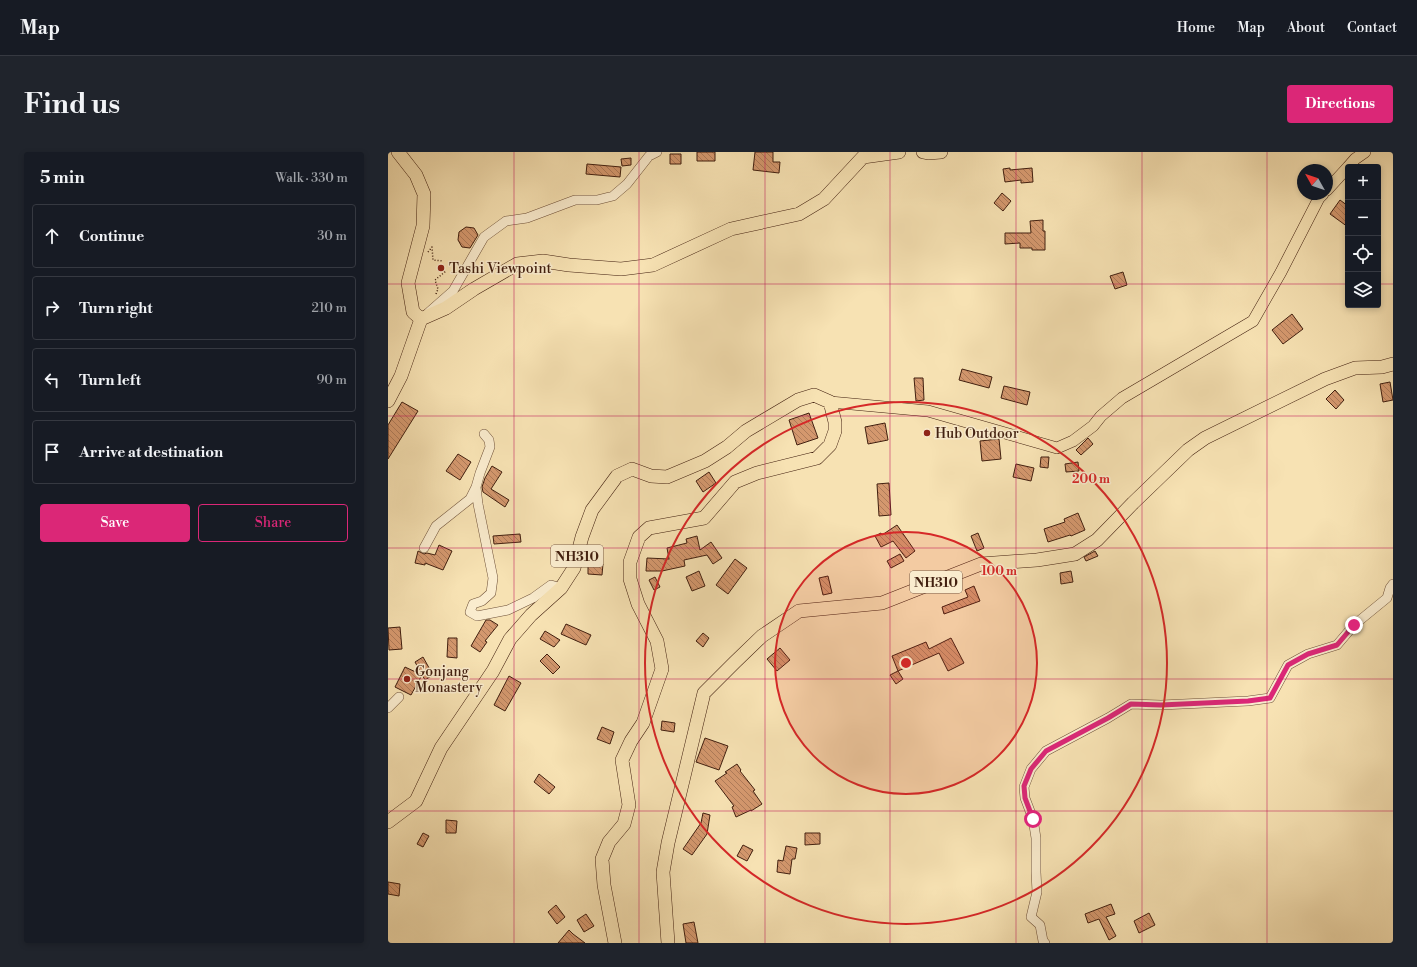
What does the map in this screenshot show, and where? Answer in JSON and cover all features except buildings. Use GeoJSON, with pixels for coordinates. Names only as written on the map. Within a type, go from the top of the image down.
{"type":"FeatureCollection","features":[{"type":"Feature","properties":{"kind":"highway"},"geometry":{"type":"LineString","coordinates":[[398,152],[416,175],[424,194],[423,226],[408,283],[413,312],[421,319]]}},
{"type":"Feature","properties":{"kind":"highway"},"geometry":{"type":"LineString","coordinates":[[388,401],[401,376],[421,319],[446,308],[474,289],[517,264],[543,261],[569,265],[621,269],[653,265],[731,229],[799,214],[824,199],[863,157],[899,152]]}},
{"type":"Feature","properties":{"kind":"highway"},"geometry":{"type":"LineString","coordinates":[[923,152],[941,152]]}},
{"type":"Feature","properties":{"kind":"highway","name":"NH310"},"geometry":{"type":"LineString","coordinates":[[668,943],[663,872],[668,842],[704,693],[762,636],[799,611],[882,603],[981,564],[1037,560],[1075,554],[1097,540],[1188,450],[1205,438],[1325,379],[1355,368],[1382,367],[1393,364]]}},
{"type":"Feature","properties":{"kind":"highway","name":"NH310"},"geometry":{"type":"LineString","coordinates":[[388,822],[416,801],[441,748],[493,671],[510,639],[531,616],[561,588],[574,568],[582,536],[592,510],[617,476],[632,469],[651,476],[667,477],[706,461],[746,431],[798,400],[814,395],[830,402]]}},
{"type":"Feature","properties":{"kind":"highway"},"geometry":{"type":"LineString","coordinates":[[615,943],[604,885],[602,859],[609,842],[624,824],[629,805],[622,760],[631,741],[643,723],[662,669],[657,641],[638,604],[630,579],[630,562],[639,537],[649,528],[704,518],[735,482],[757,473],[817,458],[830,445],[835,431],[835,422],[830,402]]}},
{"type":"Feature","properties":{"kind":"main road"},"geometry":{"type":"LineString","coordinates":[[1351,164],[1365,152]]}},
{"type":"Feature","properties":{"kind":"main road"},"geometry":{"type":"LineString","coordinates":[[1333,183],[1345,170]]}},
{"type":"Feature","properties":{"kind":"main road"},"geometry":{"type":"LineString","coordinates":[[830,402],[928,411],[1057,448],[1073,441],[1092,426],[1122,398],[1253,321],[1281,272],[1318,200]]}},
{"type":"Feature","properties":{"kind":"street"},"geometry":{"type":"LineString","coordinates":[[421,319],[453,291],[484,237],[506,221],[527,218],[575,200],[597,200],[613,196],[627,184],[649,156],[657,152]]}},
{"type":"Feature","properties":{"kind":"street"},"geometry":{"type":"LineString","coordinates":[[424,548],[436,526],[470,499],[476,487],[490,447],[489,440],[484,434]]}},
{"type":"Feature","properties":{"kind":"street"},"geometry":{"type":"LineString","coordinates":[[476,487],[493,578],[491,593],[482,601],[473,604],[470,612],[477,616],[508,610],[533,598],[551,585],[561,588]]}},
{"type":"Feature","properties":{"kind":"street"},"geometry":{"type":"LineString","coordinates":[[1045,943],[1043,941],[1040,925],[1031,917],[1037,892],[1036,838],[1033,819],[1025,798],[1024,786],[1031,769],[1046,751],[1131,704],[1161,705],[1248,701],[1270,698],[1288,665],[1308,654],[1337,645],[1354,625],[1387,598],[1393,584]]}},
{"type":"Feature","properties":{"kind":"street"},"geometry":{"type":"LineString","coordinates":[[388,708],[399,698]]}},
{"type":"Feature","properties":{"kind":"street"},"geometry":{"type":"LineString","coordinates":[[388,829],[416,801]]}},
{"type":"Feature","properties":{"kind":"path"},"geometry":{"type":"LineString","coordinates":[[427,252],[432,247],[432,260],[443,260]]}},
{"type":"Feature","properties":{"kind":"path"},"geometry":{"type":"LineString","coordinates":[[435,298],[438,289],[435,280],[446,271]]}},
{"type":"Feature","properties":{"kind":"place","name":"Tashi Viewpoint"},"geometry":{"type":"Point","coordinates":[441,268]}},
{"type":"Feature","properties":{"kind":"place","name":"Hub Outdoor"},"geometry":{"type":"Point","coordinates":[927,433]}},
{"type":"Feature","properties":{"kind":"place","name":"Gonjang Monastery"},"geometry":{"type":"Point","coordinates":[407,679]}},
{"type":"Feature","properties":{"kind":"route"},"geometry":{"type":"LineString","coordinates":[[1033,819],[1025,798],[1024,786],[1031,769],[1046,751],[1131,704],[1161,705],[1248,701],[1270,698],[1288,665],[1308,654],[1337,645],[1354,625]]}}]}
